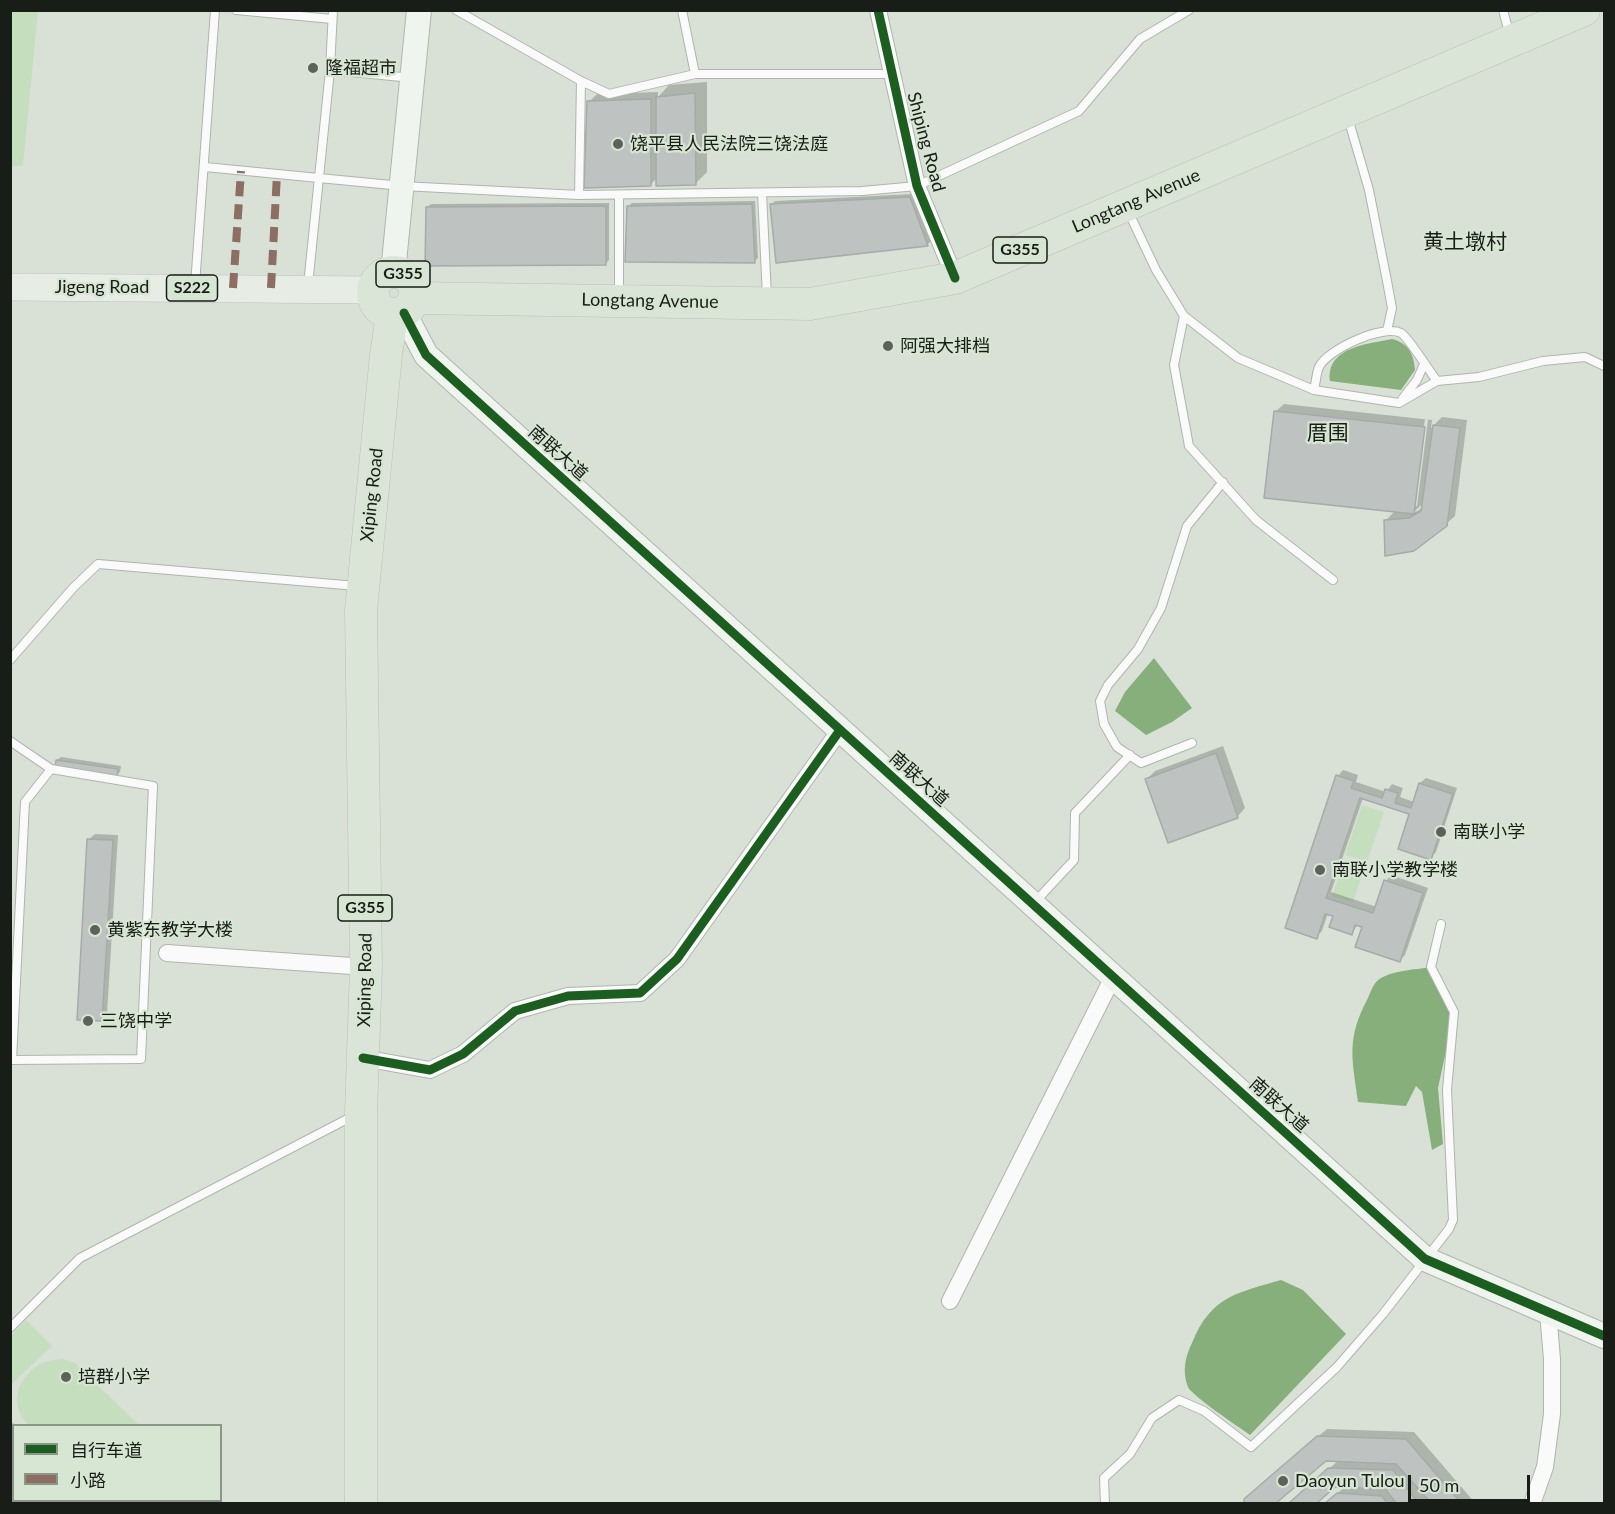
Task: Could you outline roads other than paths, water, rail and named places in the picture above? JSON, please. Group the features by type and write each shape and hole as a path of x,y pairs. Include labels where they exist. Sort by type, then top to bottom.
{"highway":[{"name":"Longtang Avenue","path":"399,296 767,300 810,297 954,274 1346,107 1508,28 1561,10"},
{"name":"Longtang Avenue","path":"1508,28 1584,10"},
{"name":"Xiping Road","path":"361,1503 361,1112 366,967 361,610 386,355 399,296"}],"main road":[{"name":"Jigeng Road","path":"10,286 308,289 399,296"}],"street":[{"name":"Xiping Road","path":"399,296 402,186 419,10"},
{"name":"Shiping Road","path":"878,10 917,186 954,274"},
{"name":"南联大道","path":"399,296 426,355 1425,1259 1605,1336"},
{"path":"363,1058 430,1070 463,1054 515,1011 568,996 640,993 677,959 840,730"},
{"path":"167,954 366,967"},
{"path":"950,1300 1113,977"},
{"path":"1532,1503 1545,1467 1552,1414 1552,1359 1548,1312"}],"lane":[{"path":"195,288 215,10"},
{"path":"236,10 333,15 330,70 308,289"},
{"path":"456,10 581,81 609,94 695,74 891,74"},
{"path":"682,10 695,74"},
{"path":"205,167 402,186 579,195 862,191 917,186 1079,111 1140,39 1189,10"},
{"path":"330,70 412,78"},
{"path":"579,195 581,81"},
{"path":"1346,107 1369,190 1392,308 1387,331"},
{"path":"762,193 767,300"},
{"path":"619,195 619,297"},
{"path":"1124,201 1156,270 1184,316 1238,358 1314,390 1399,403 1437,381 1479,377 1544,361 1585,357 1605,366"},
{"path":"1184,316 1174,365 1189,446 1256,520 1333,580"},
{"path":"1314,390 1319,367 1328,357 1355,340 1387,331 1400,333 1408,340 1437,381"},
{"path":"1399,403 1417,380 1424,364"},
{"path":"1192,743 1141,763 1117,747 1104,724 1100,701 1108,685 1138,649 1161,608 1187,526 1223,482"},
{"path":"10,660 73,588 98,564 363,586"},
{"path":"10,741 51,769 153,786 141,1059 12,1060 14,944 25,802 51,769"},
{"path":"1033,904 1074,860 1075,813 1130,755"},
{"path":"1106,1503 1104,1478 1130,1454 1152,1418 1179,1400 1204,1411 1251,1447 1337,1367 1383,1314 1449,1229 1453,1220 1447,1090 1454,1012 1431,967 1441,924"},
{"path":"147,952 167,954"},
{"path":"10,1328 80,1258 361,1112"}],"place":[{"name":"隆福超市","path":"313,68"},
{"name":"饶平县人民法院三饶法庭","path":"618,144"},
{"name":"阿强大排档","path":"888,346"},
{"name":"南联小学","path":"1441,832"},
{"name":"南联小学教学楼","path":"1320,870"},
{"name":"黄紫东教学大楼","path":"95,930"},
{"name":"三饶中学","path":"88,1021"},
{"name":"培群小学","path":"66,1377"},
{"name":"Daoyun Tulou","path":"1283,1481"}],"district":[{"name":"黄土墩村","path":"1465,242"},
{"name":"厝围","path":"1328,433"}]}
